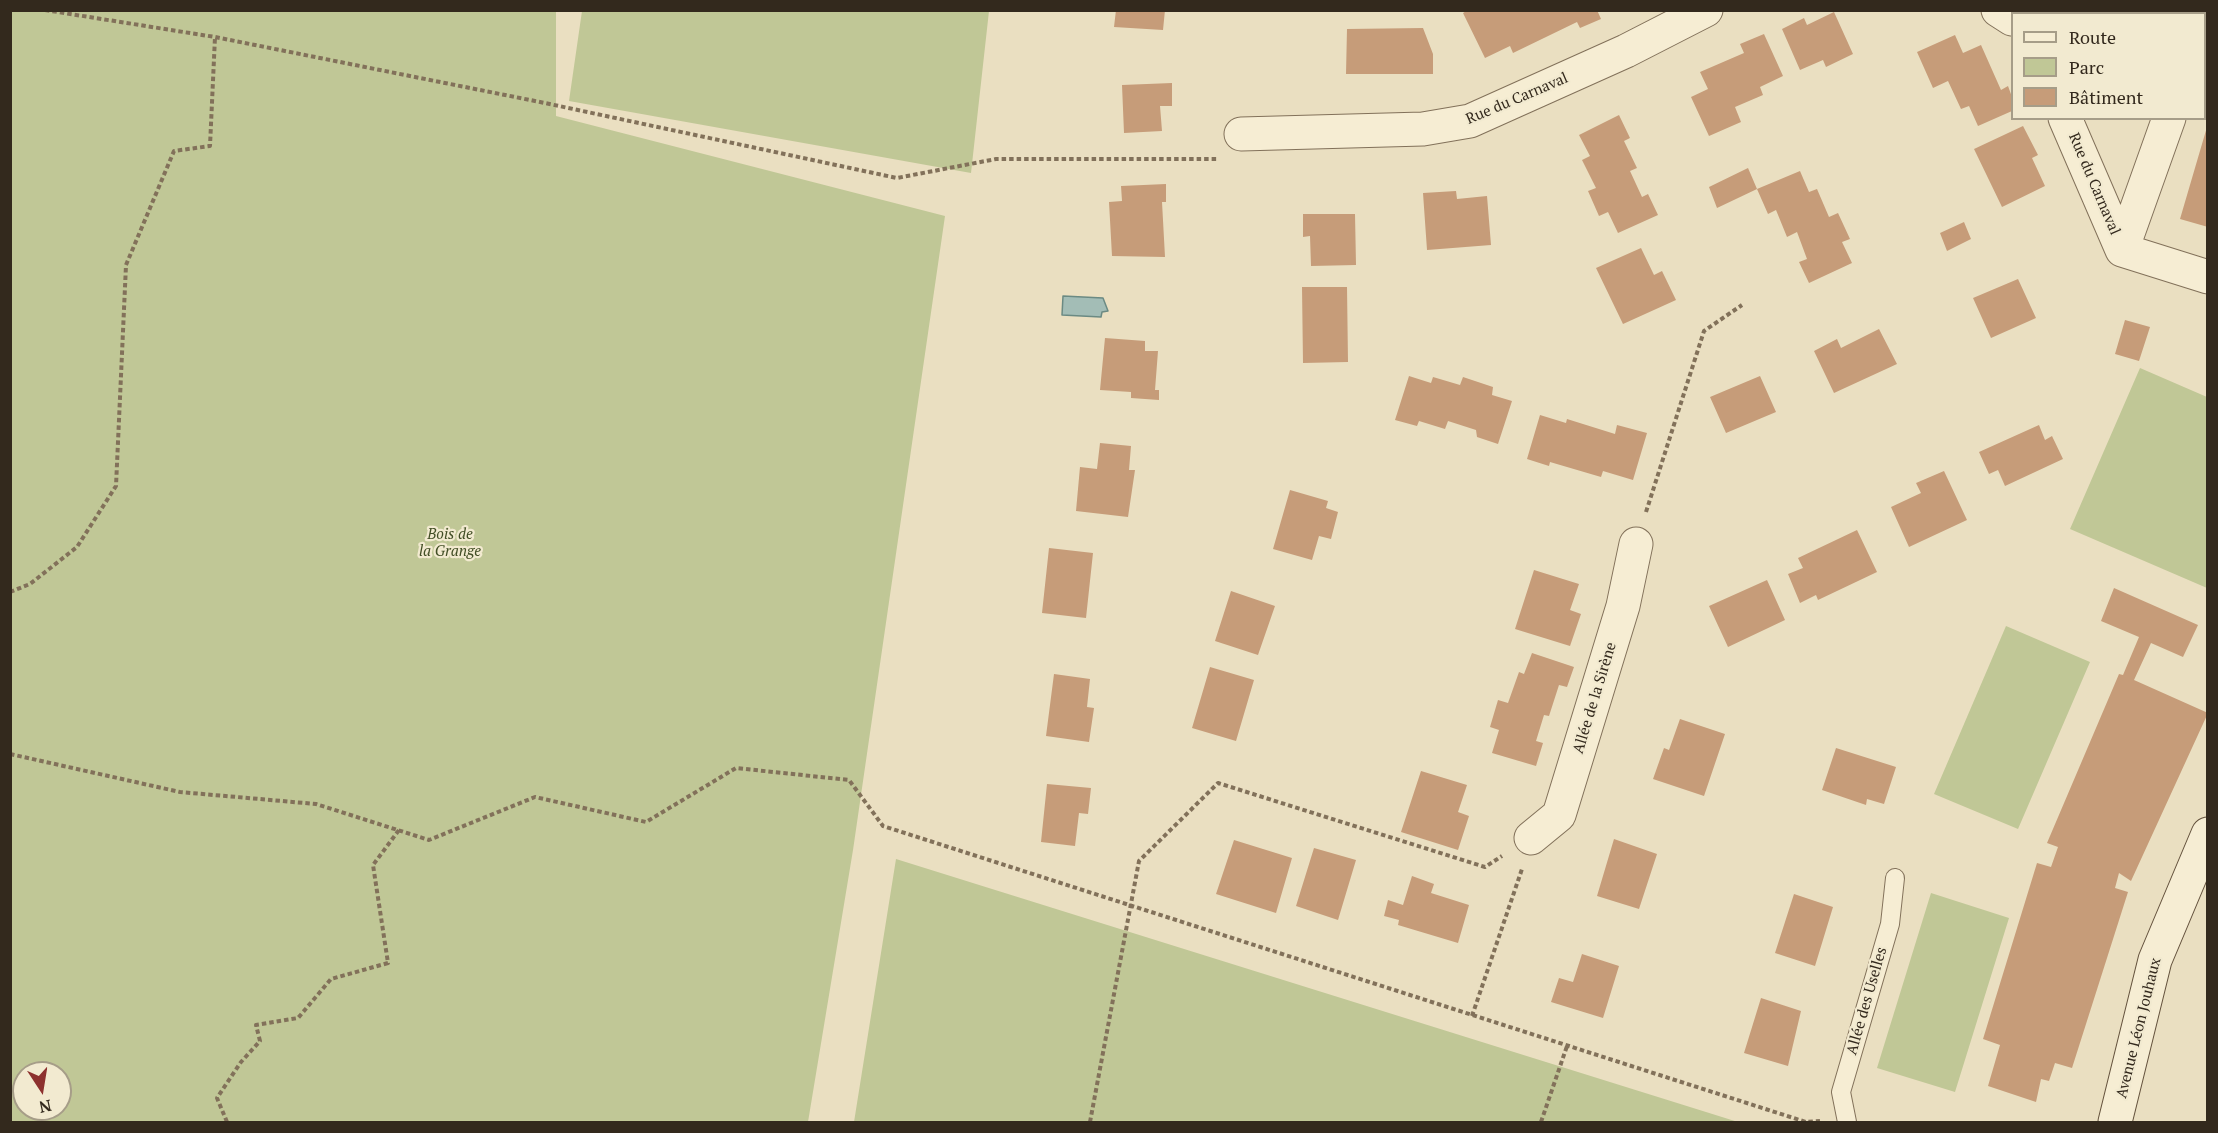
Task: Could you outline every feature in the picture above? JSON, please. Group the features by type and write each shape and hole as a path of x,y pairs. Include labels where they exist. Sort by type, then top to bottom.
{"street":[{"path":"1998,10 2011,18"},
{"name":"Rue du Carnaval","path":"1235,146 1423,129 1470,121 1626,51 1688,14"},
{"name":"Rue du Carnaval","path":"2066,120 2122,250"},
{"path":"2168,120 2122,250 2208,277"},
{"name":"Allée de la Sirène","path":"1531,838 1559,814 1623,606 1636,544"},
{"name":"Avenue Léon Jouhaux","path":"2115,1122 2155,960 2208,834"}],"lane":[{"name":"Allée des Uselles","path":"1846,1120 1840,1092 1890,924 1895,878"}],"path":[{"path":"45,10 215,38 545,103 897,178 996,159 1235,146"},
{"path":"10,592 30,584 77,548 116,486 126,266 174,151 210,146 215,38"},
{"path":"1636,544 1704,331 1743,304"},
{"path":"10,754 180,792 316,804 429,840 535,797 646,822 736,768 849,780 883,826 1806,1122 1846,1120"},
{"path":"1090,1122 1139,861 1218,783 1485,867 1531,838"},
{"path":"227,1122 217,1098 241,1062 260,1041 256,1025 298,1018 331,980 388,963 373,865 399,830"},
{"path":"1472,1016 1531,838"},
{"path":"1541,1122 1567,1046"}],"green space":[{"name":"Bois de la Grange","path":"10,11 556,11 556,116 945,216 853,850 808,1122 11,1122"},
{"path":"582,11 989,11 971,173 569,101"},
{"path":"2140,368 2207,397 2207,588 2070,529"},
{"path":"2006,626 2090,662 2018,829 1934,794"},
{"path":"896,859 1738,1122 854,1122"},
{"path":"1931,893 2009,918 1955,1092 1877,1068"}],"water":[{"path":"1063,296 1103,298 1108,311 1102,312 1101,317 1062,315"}],"building":[{"path":"1116,10 1165,10 1163,30 1114,27"},
{"path":"1468,10 1597,10 1601,19 1580,28 1577,22 1513,53 1510,46 1485,58 1463,13"},
{"path":"1834,12 1853,54 1826,67 1823,60 1800,70 1782,29 1804,18 1807,25"},
{"path":"1423,28 1433,54 1433,74 1346,74 1347,29"},
{"path":"1764,34 1783,76 1760,87 1763,95 1735,107 1741,122 1709,136 1691,97 1708,89 1700,72 1744,53 1740,44"},
{"path":"1955,35 1963,53 1981,45 2001,90 2008,86 2011,94 2011,111 1978,126 1969,106 1961,109 1948,81 1933,88 1917,52"},
{"path":"1172,83 1172,106 1160,106 1162,131 1124,133 1122,85"},
{"path":"1619,115 1630,138 1624,141 1637,168 1630,171 1642,197 1648,194 1658,215 1618,233 1608,212 1599,216 1588,191 1596,188 1582,160 1590,156 1579,135"},
{"path":"2023,126 2038,155 2032,158 2045,186 2002,207 1974,149"},
{"path":"2208,128 2208,227 2180,219"},
{"path":"1748,168 1757,189 1717,208 1709,187"},
{"path":"1800,171 1809,192 1817,189 1829,217 1838,213 1850,239 1842,242 1852,263 1809,283 1799,262 1807,259 1797,232 1787,237 1776,210 1768,214 1757,189"},
{"path":"1166,184 1166,202 1162,202 1165,257 1112,256 1109,202 1122,201 1121,186"},
{"path":"1456,191 1457,199 1487,196 1491,245 1427,250 1423,193"},
{"path":"1303,214 1355,214 1356,265 1311,266 1310,236 1303,237"},
{"path":"1964,222 1971,239 1947,251 1940,233"},
{"path":"1641,248 1654,275 1662,271 1676,300 1623,324 1596,268"},
{"path":"2018,279 2036,318 1991,338 1973,298"},
{"path":"1302,287 1347,287 1348,362 1303,363"},
{"path":"2125,320 2150,327 2139,361 2115,354"},
{"path":"1879,329 1897,364 1834,393 1814,351 1837,339 1841,348"},
{"path":"1105,338 1145,341 1145,351 1158,351 1155,390 1159,390 1159,400 1131,398 1131,392 1100,390"},
{"path":"1409,376 1431,383 1433,377 1460,385 1463,377 1493,387 1492,395 1512,401 1498,444 1477,437 1476,430 1448,421 1445,429 1419,421 1417,426 1395,420"},
{"path":"1760,376 1776,412 1726,433 1710,397"},
{"path":"1540,415 1566,423 1567,419 1615,434 1617,425 1647,433 1633,480 1603,471 1601,477 1550,462 1549,466 1527,459"},
{"path":"2039,425 2045,440 2052,436 2063,459 2005,486 1998,470 1989,474 1979,452"},
{"path":"1100,443 1131,446 1129,470 1135,470 1128,517 1076,511 1080,467 1097,469"},
{"path":"1944,471 1967,520 1909,547 1891,507 1921,493 1916,483"},
{"path":"1290,490 1328,501 1326,508 1338,512 1331,539 1319,536 1312,560 1273,549"},
{"path":"1857,530 1877,572 1818,600 1816,595 1800,603 1788,574 1803,568 1798,558"},
{"path":"1049,548 1093,553 1086,618 1042,613"},
{"path":"1534,570 1579,584 1570,610 1581,614 1570,646 1515,629"},
{"path":"1767,580 1785,620 1728,647 1709,606"},
{"path":"2114,588 2198,625 2183,657 2151,643 2134,680 2208,713 2131,881 2119,873 2115,888 2128,892 2072,1068 2055,1063 2049,1081 2041,1079 2036,1102 1988,1086 2000,1045 1983,1039 2037,863 2051,867 2058,847 2047,843 2119,674 2123,675 2139,637 2101,621"},
{"path":"1231,591 1275,606 1258,655 1215,641"},
{"path":"1532,653 1574,667 1567,687 1559,685 1549,716 1544,715 1536,741 1543,743 1536,766 1492,753 1499,730 1490,727 1498,700 1508,703 1519,672 1524,674"},
{"path":"1210,667 1254,680 1236,741 1192,728"},
{"path":"1054,674 1090,679 1087,707 1094,708 1089,742 1046,736"},
{"path":"1680,719 1725,734 1704,796 1653,779 1664,748 1669,750"},
{"path":"1836,748 1896,767 1884,804 1867,799 1866,805 1822,790"},
{"path":"1421,771 1467,785 1458,812 1469,816 1458,850 1401,832"},
{"path":"1047,784 1091,788 1088,814 1079,813 1075,846 1041,842"},
{"path":"1614,839 1657,854 1639,909 1597,896"},
{"path":"1234,840 1292,858 1276,913 1216,894"},
{"path":"1314,848 1356,860 1338,920 1296,906"},
{"path":"1412,876 1434,884 1431,893 1469,905 1458,943 1398,925 1399,920 1384,916 1388,900 1403,905"},
{"path":"1794,894 1833,907 1815,966 1775,953"},
{"path":"1582,954 1619,966 1603,1018 1551,1002 1559,978 1573,982"},
{"path":"1761,998 1801,1011 1788,1066 1744,1053"}]}
